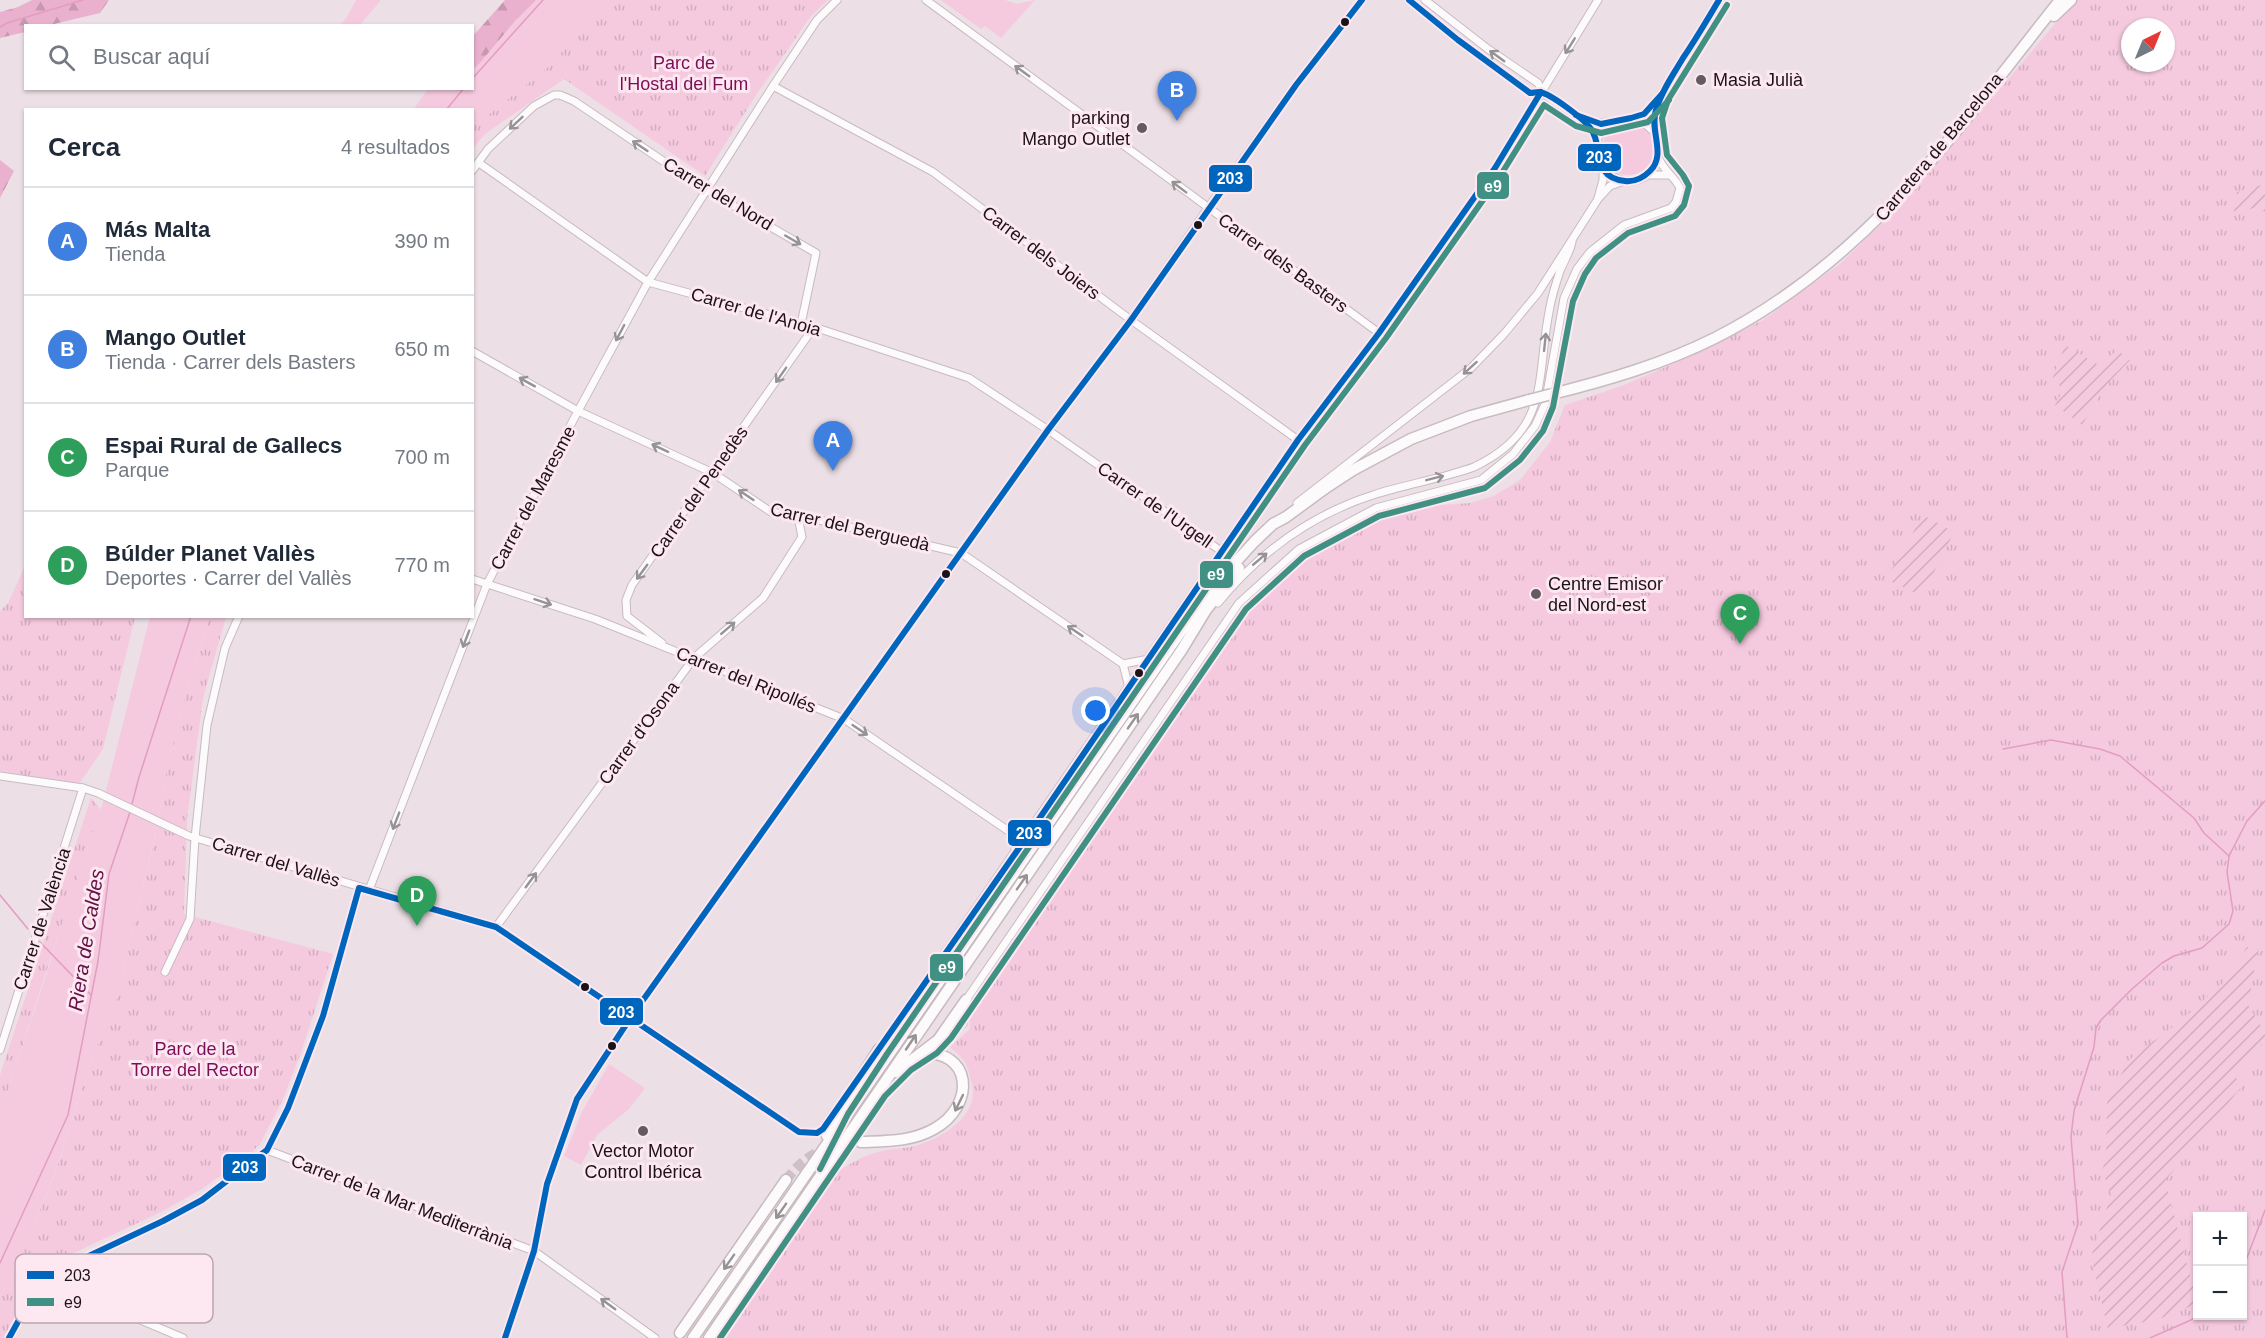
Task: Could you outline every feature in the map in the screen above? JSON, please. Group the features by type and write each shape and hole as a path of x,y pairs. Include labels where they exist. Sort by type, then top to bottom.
{"highway":[{"path":"2042,23 2054,0"},
{"name":"Carretera de Barcelona","path":"693,1338 1185,626 1224,575 1273,524 1286,518 1353,470 1411,439 1471,416 1624,374 1693,348 1764,310 1825,268 1853,244 1901,196 2060,0"},
{"path":"2031,36 2071,0"},
{"name":"Carretera de Barcelona","path":"709,1338 1181,651 1206,610 1234,574 1286,518"},
{"path":"878,1090 905,1064 932,1047 966,1000"},
{"path":"814,1163 840,1110 879,1049"},
{"path":"861,1142 901,1140 923,1134 942,1124 957,1109 964,1092 963,1078 954,1063 938,1054 920,1054"},
{"path":"678,1335 786,1180"}],"street":[{"name":"Carrer del Maresme","path":"474,618 487,584 648,282 817,20 837,0"},
{"name":"Carrer dels Basters","path":"926,0 1379,333"},
{"path":"505,1338 534,1251 547,1184 577,1100 631,1017 1048,430 1131,320 1296,85 1362,0"},
{"path":"1410,0 1458,40 1530,93 1541,92"},
{"path":"1425,0 1488,49 1538,83 1541,92 1580,118 1595,135 1599,162 1603,169 1612,177 1624,181"},
{"path":"1221,551 1298,440 1379,333 1495,168 1598,0"},
{"path":"1580,118 1596,123 1613,122 1644,114 1660,96 1719,0"},
{"name":"Carrer dels Joiers","path":"773,86 933,172 1131,320 1298,440"},
{"name":"Carrer del Nord","path":"479,163 488,148 534,106 554,95 574,101 706,190 816,253 801,324"},
{"path":"1647,175 1656,164 1658,157 1659,150 1653,117 1660,96"},
{"path":"1631,118 1644,123 1655,134"},
{"path":"1596,149 1601,133 1613,122"},
{"path":"963,1024 966,1000 1239,603 1299,549 1376,508 1481,480 1514,454 1535,426 1545,404 1564,298 1577,269 1590,252 1624,225 1671,208 1676,201 1680,188 1658,157"},
{"path":"474,169 479,163"},
{"name":"Carrer de l'Anoia","path":"479,163 648,282 814,327 969,378 1048,430"},
{"path":"1598,199 1603,180 1603,169"},
{"path":"1181,651 1222,598 1250,568 1303,527 1330,512 1374,494 1474,467 1489,460 1508,446 1523,428 1536,405 1542,377 1549,311 1555,287 1572,242 1598,199 1610,186 1647,175 1669,175"},
{"path":"1273,524 1289,509 1471,368 1504,334 1538,293 1572,242"},
{"name":"Carrer del Penedès","path":"668,649 627,616 626,600 632,585 814,327"},
{"name":"Carrer del Berguedà","path":"474,352 578,411 713,473 771,512 961,553 1124,664"},
{"name":"Carrer de l'Urgell","path":"794,1128 799,1132 811,1134 823,1129 1016,853 1221,551 1048,430"},
{"name":"Carrer d'Osona","path":"496,927 694,658 763,598 802,537 798,517"},
{"name":"Carrer del Ripollés","path":"474,580 595,619 844,719 1010,832 1015,842 1016,853"},
{"path":"165,972 190,920 195,838 207,725 225,648 238,618"},
{"name":"Carrer del Maresme","path":"369,890 474,618"},
{"path":"1129,688 1124,664 1149,659"},
{"name":"Carrer del Vallès","path":"0,776 83,788 195,838 496,927 794,1128"},
{"name":"Carrer de València","path":"0,1050 83,788"},
{"path":"93,1254 202,1200 267,1150 288,1108 323,1016 359,888"},
{"path":"0,1017 9,1021"},
{"name":"Carrer de la Mar Mediterrània","path":"267,1150 534,1251 655,1338"},
{"path":"9,1338 17,1323"},
{"path":"148,1323 183,1338"}],"green space":[{"path":"32,0 109,0 100,13 54,24 24,24 24,32 0,38 0,12"},
{"path":"356,0 381,0 361,24 340,24 346,19"},
{"path":"505,0 536,0 474,68 474,35"},
{"path":"535,0 608,0 548,67 474,126 474,108 414,108 427,90 474,90 474,68"},
{"name":"Parc de l'Hostal del Fum","path":"608,0 828,0 811,16 756,95 705,176 564,79 485,134 474,147 474,126 548,67"},
{"path":"941,0 1005,0 1017,4 1035,0 1001,38 985,26 981,29"},
{"path":"2075,0 2265,0 2265,1338 723,1338 836,1173 869,1155 928,1142 948,1131 965,1115 973,1096 972,1085 966,1063 950,1047 970,1029 969,1003 1185,684 1244,604 1276,572 1306,550 1343,528 1383,509 1470,503 1494,496 1520,480 1550,442 1565,405 1624,385 1689,357 1763,320 1840,264 1907,199"},
{"path":"1628,123 1642,127 1650,135 1654,149 1650,163 1642,171 1628,175 1614,171 1606,163 1602,149 1606,135 1614,127"},
{"path":"0,160 14,171 0,198"},
{"path":"2265,184 2265,212 2256,207 2239,213 2233,210 2237,192"},
{"path":"2065,345 2100,366 2117,350 2130,360 2107,384 2082,425 2055,405 2064,389 2052,380"},
{"path":"1923,515 1954,532 1922,596 1890,581 1889,574"},
{"path":"24,568 24,618 135,618 103,749 79,784 0,771 0,611 8,603"},
{"path":"150,618 210,618 190,678 167,769 156,832 126,956 122,984 91,1061 55,1173 22,1253 15,1254 15,1267 0,1297 0,1115 71,892 101,810"},
{"name":"Parc de la Torre del Rector","path":"210,618 226,618 203,698 187,819 184,914 333,954 302,1050 283,1099 260,1144 251,1153 202,1189 161,1212 72,1254 22,1254 55,1174 91,1061 122,984 126,956 156,833 167,769 190,678"},
{"path":"91,798 101,810 0,1115 0,1075"},
{"path":"2247,947 2258,950 2248,1005 2265,1033 2265,1040 2235,1077 2243,1085 2165,1181 2193,1287 2193,1304 2166,1317 2108,1329 2091,1257 2111,1195 2102,1170 2106,1160 2107,1103 2128,1061 2185,1017 2225,981"},
{"path":"609,1064 645,1088 629,1109 597,1135 581,1165 564,1156 582,1112"},
{"name":"Parc de la Torre del Rector","path":"15,1267 15,1318 4,1338 0,1338 0,1297"}],"waterway":[{"path":"0,27 83,0"},
{"name":"Riera de Caldes","path":"474,77 543,0"},
{"name":"Riera de Caldes","path":"448,108 462,90"},
{"name":"Riera de Caldes","path":"132,804 190,618"},
{"path":"2003,749 2051,740 2100,749 2120,756 2194,818 2204,833 2229,856"},
{"path":"2067,1338 2062,1272 2078,1224 2071,1137 2074,1111 2094,1047 2096,1028 2132,989 2162,963 2174,956 2202,948 2229,924 2233,911 2227,872 2229,856 2247,821 2265,801"},
{"name":"Riera de Caldes","path":"0,1263 68,1115 98,961 109,874 130,812"},
{"path":"0,895 28,929"},
{"path":"40,942 91,995"},
{"path":"2244,1266 2265,1210"},
{"path":"2150,1338 2193,1319"}],"tunnel":[{"path":"786,1180 810,1156 838,1145 861,1142"}],"transit line":[{"name":"203","path":"505,1338 534,1251 547,1184 577,1099 631,1017 1048,430 1131,320 1296,85 1362,0"},
{"name":"203","path":"1409,0 1458,40 1530,93 1544,93 1574,113 1595,136 1600,161 1607,174 1614,179 1628,181 1644,176 1655,164 1658,150 1654,118 1658,103 1671,77 1719,0"},
{"name":"e9","path":"720,1338 885,1096 911,1070 937,1053 951,1038 1246,609 1304,556 1379,516 1485,488 1520,460 1543,431 1553,407 1573,301 1585,274 1596,258 1628,233 1675,216 1684,205 1689,186 1667,155 1662,118 1668,100 1727,5"},
{"name":"203","path":"93,1254 202,1200 267,1150 288,1108 323,1016 359,888 496,927 799,1132 817,1133 823,1129 1024,841 1298,440 1379,333 1495,168 1541,92"},
{"name":"203","path":"1576,115 1601,124 1631,118 1644,114 1662,94"},
{"name":"e9","path":"820,1169 848,1114 887,1054 1305,445 1386,338 1502,173 1544,105 1576,126 1601,133 1648,122 1669,100"},
{"name":"203","path":"9,1338 17,1323"}],"place":[{"name":"Masia Julià","path":"1701,80"},
{"name":"Mango Outlet","path":"1177,121"},
{"name":"parking Mango Outlet","path":"1142,128"},
{"name":"Más Malta","path":"833,471"},
{"name":"Centre Emisor del Nord-est","path":"1536,594"},
{"name":"Espai Rural de Gallecs","path":"1740,644"},
{"name":"Búlder Planet Vallès","path":"417,926"},
{"name":"Vector Motor Control Ibérica","path":"643,1131"}]}
